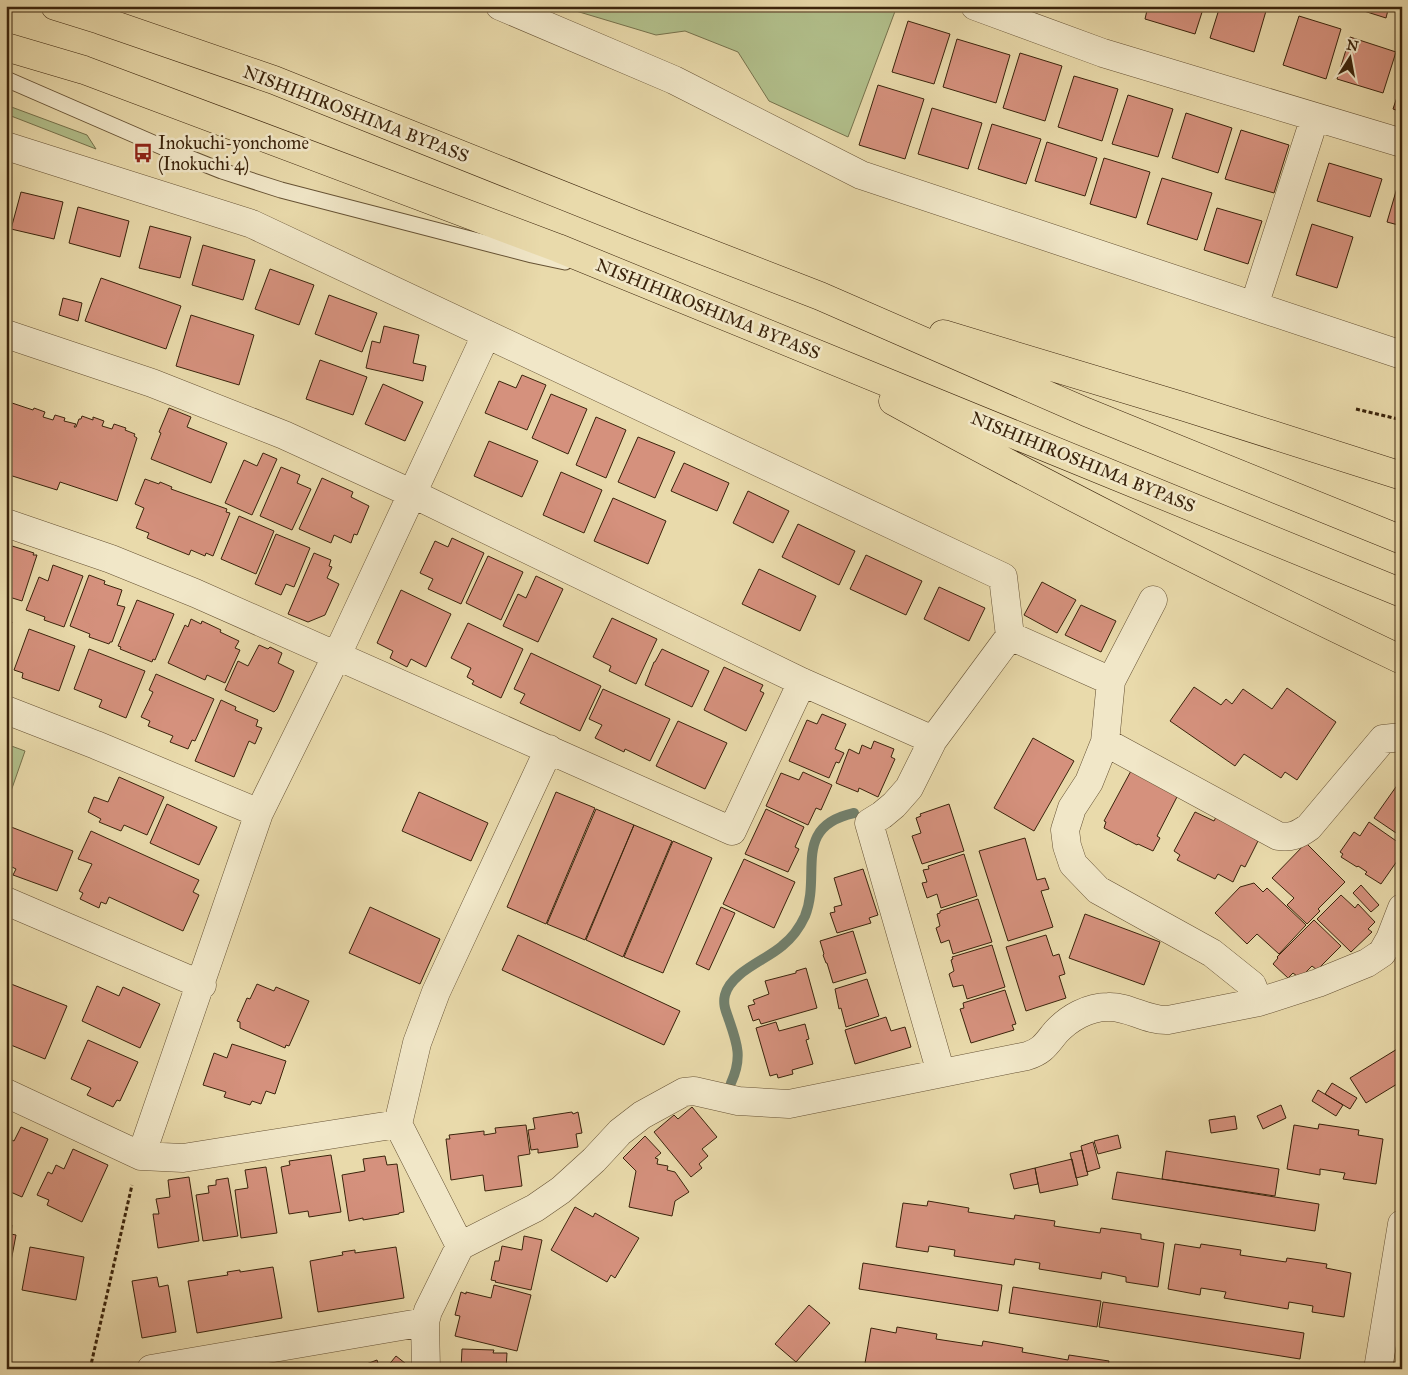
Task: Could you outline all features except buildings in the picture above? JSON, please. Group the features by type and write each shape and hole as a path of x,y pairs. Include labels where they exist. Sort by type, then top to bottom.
{"highway":[{"name":"NISHIHIROSHIMA BYPASS","path":"55,6 274,80 820,296 1086,412 1402,540"},
{"name":"NISHIHIROSHIMA BYPASS","path":"6,47 84,70 558,248 1402,593"},
{"path":"820,296 1176,404 1402,476"},
{"path":"776,336 995,457 1274,599 1402,660"}],"street":[{"path":"500,6 534,13 674,80 862,175 1402,355"},
{"path":"975,6 1103,54 1402,143"},
{"path":"1254,306 1315,117"},
{"path":"7,150 252,224 1003,577 1010,636 933,740 909,788 894,805 869,823 941,1073"},
{"path":"6,334 152,383 284,435 413,494 802,682 933,740"},
{"path":"137,1169 202,985 259,813 337,655 486,335"},
{"path":"6,523 111,559 195,593 732,831 802,682"},
{"path":"1153,600 1111,681 1105,742 1089,782 1072,808 1065,830 1067,846 1073,864 1098,890 1212,952 1252,985 1258,1002"},
{"path":"1010,636 1111,681"},
{"path":"6,710 96,744 259,813"},
{"path":"1105,742 1278,836 1289,837 1299,834 1309,827 1382,739 1402,737"},
{"path":"460,1246 398,1124 417,1043 436,992 548,749"},
{"path":"6,900 202,985"},
{"path":"426,1369 425,1322 428,1311 460,1246 535,1208 562,1190 620,1132 642,1115 684,1092 694,1091 738,1101 789,1104 1027,1056 1038,1052 1070,1019 1088,1010 1108,1006 1127,1009 1158,1020 1168,1020 1258,1002 1318,983 1367,963 1382,953 1390,939 1402,908"},
{"path":"6,1093 137,1169 183,1158 398,1124"},
{"path":"1378,1369 1402,1224"},
{"path":"152,1369 425,1322"}],"lane":[{"path":"6,79 167,149 222,171 281,190 532,255 620,273"}],"path":[{"path":"1356,409 1402,420"},
{"path":"90,1369 137,1169"}],"green space":[{"path":"575,6 897,6 848,137 769,101 738,52 685,31 656,35 576,11"},
{"path":"6,105 87,135 96,149 6,114"},
{"path":"6,744 25,751 10,794 6,793"}],"waterway":[{"path":"731,1083 738,1058 736,1042 724,1003 725,995 734,980 741,973 786,943 801,924 809,900 812,854 815,841 822,829 835,820 854,813"}],"place":[{"name":"Inokuchi-yonchome (Inokuchi 4)","path":"143,153"}]}
